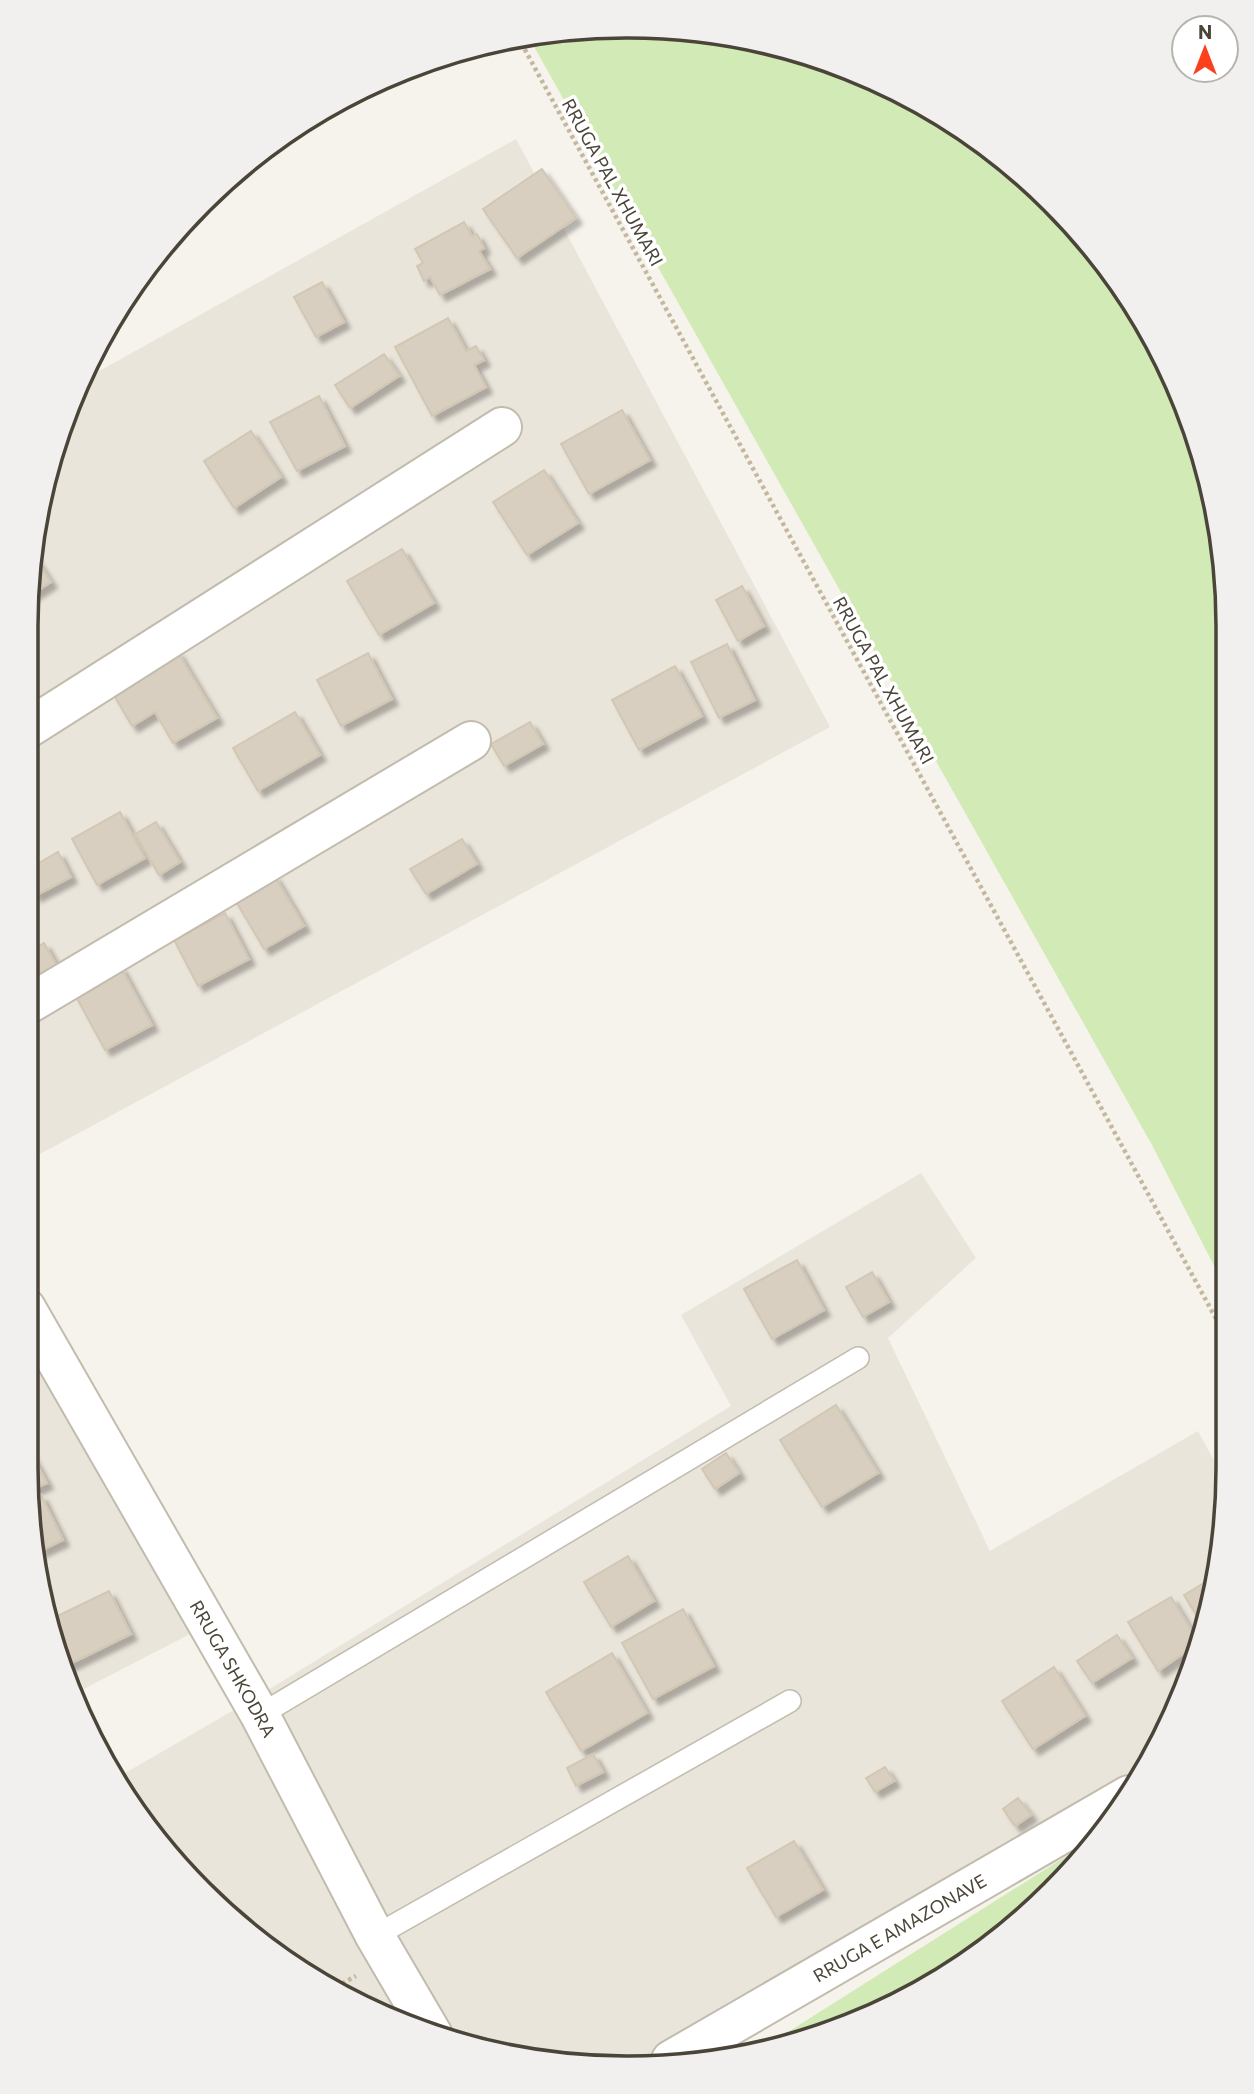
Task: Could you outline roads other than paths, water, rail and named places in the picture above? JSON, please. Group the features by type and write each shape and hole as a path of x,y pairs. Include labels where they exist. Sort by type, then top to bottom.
{"street":[{"path":"38,722 502,427"},
{"path":"38,998 471,741"},
{"name":"RRUGA SHKODRA","path":"38,1329 260,1715 375,1936 423,2019"},
{"name":"RRUGA E AMAZONAVE","path":"685,2052 1106,1808"}],"lane":[{"path":"260,1715 858,1359"},
{"path":"375,1936 790,1701"}]}
